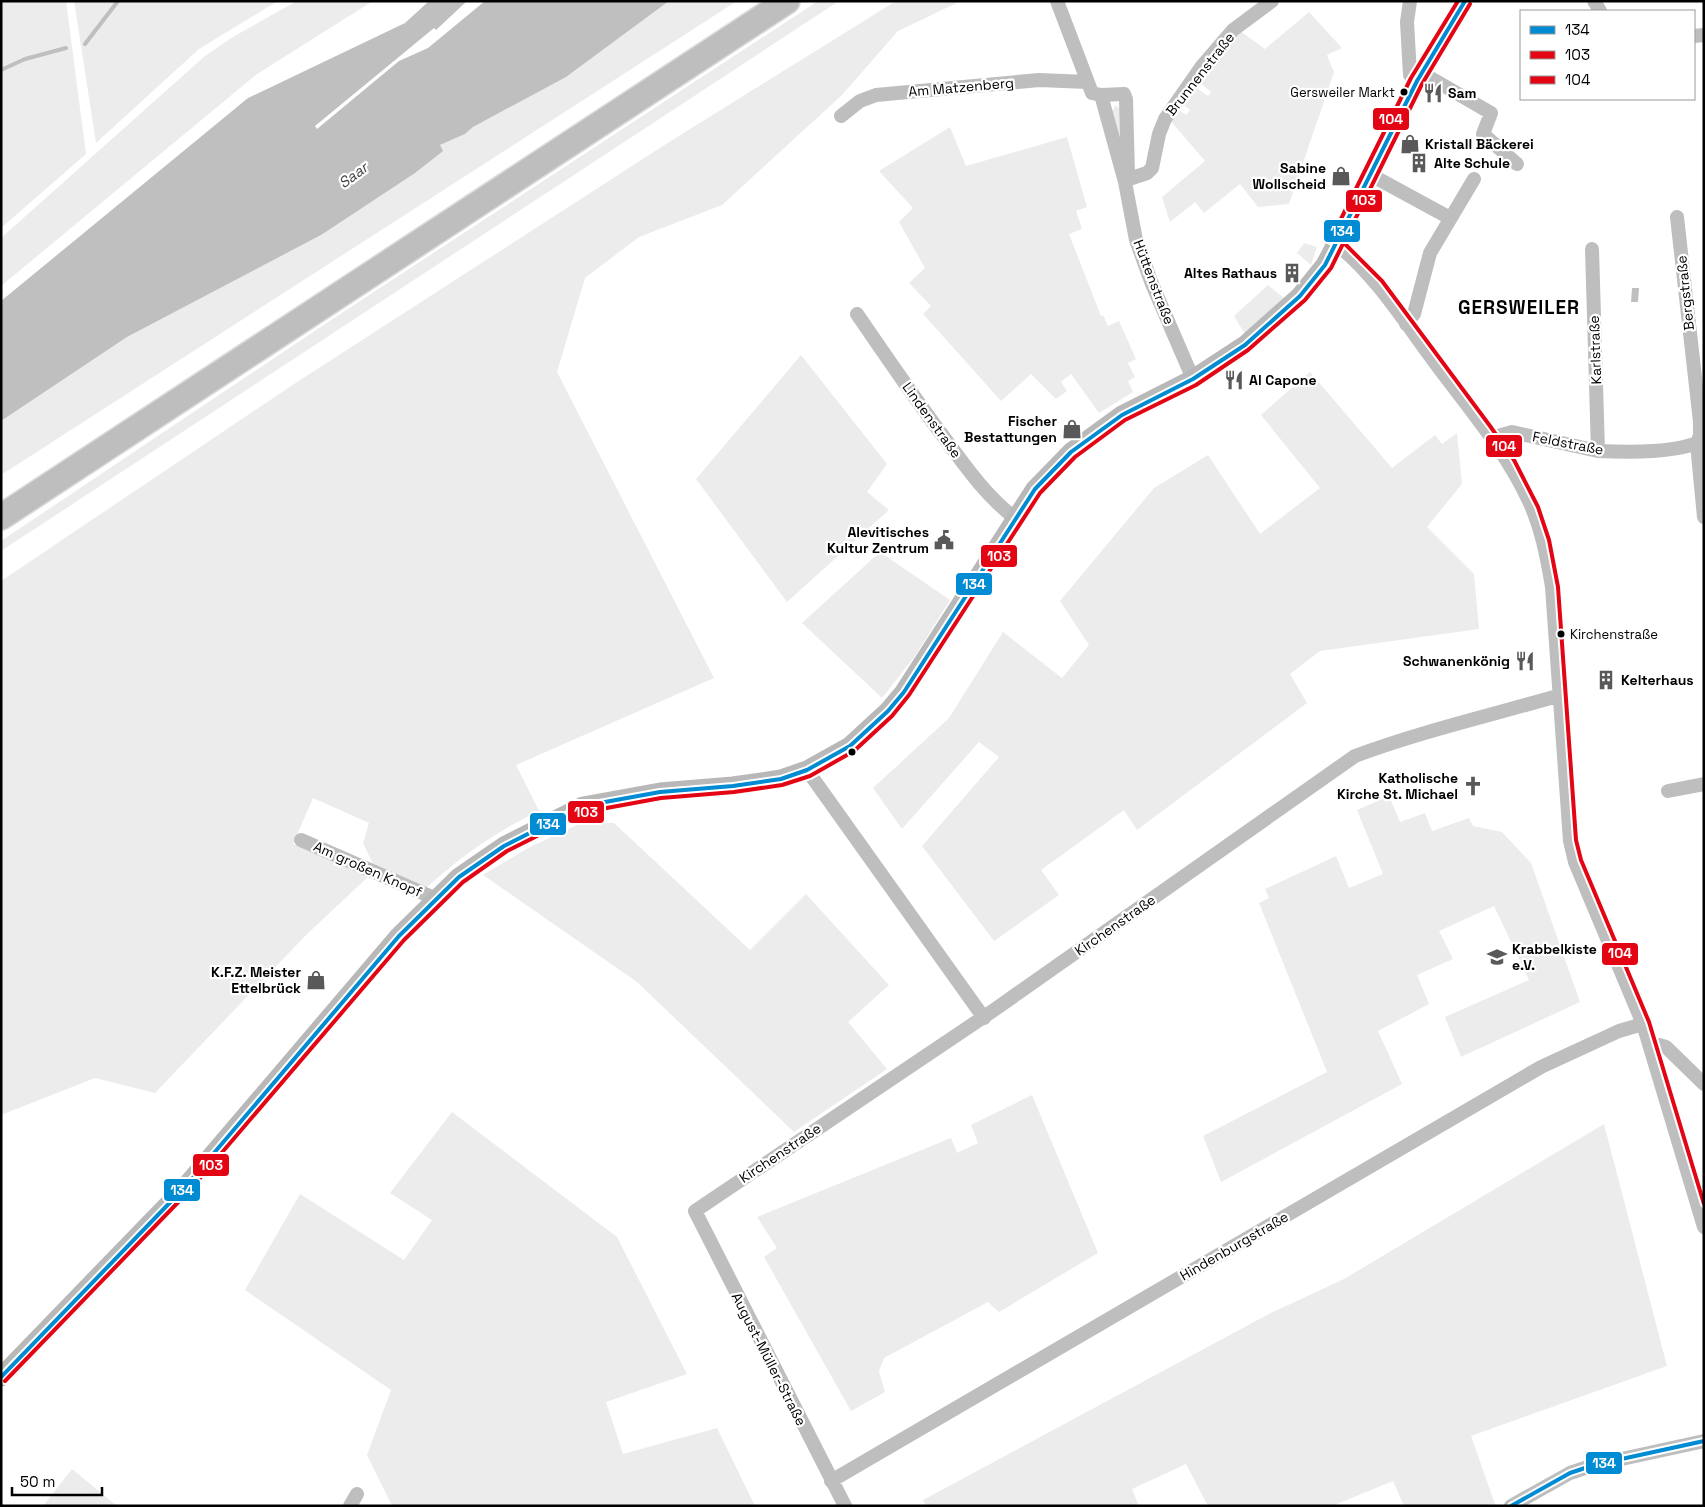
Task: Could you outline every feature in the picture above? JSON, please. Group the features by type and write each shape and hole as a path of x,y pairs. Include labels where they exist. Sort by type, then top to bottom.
{"highway":[{"path":"1,498 757,1"},
{"path":"1,517 787,1"}],"main road":[{"path":"1,1377 185,1186 399,936 434,898 459,877 496,851 583,806 660,792 760,782 807,770 850,746 899,698 1035,490 1070,452 1122,416 1193,379 1236,352 1279,317 1309,285 1325,265 1420,77 1465,1"}],"street":[{"path":"1058,1 1092,93 1101,95"},
{"name":"Brunnenstraße","path":"1127,181 1147,173 1152,168 1159,134 1165,119 1202,66 1233,30 1272,1"},
{"path":"1410,1 1407,22 1410,75 1420,77 1491,114 1484,134 1517,164"},
{"name":"Am Matzenberg","path":"841,116 860,101 876,95 1039,80 1087,82"},
{"name":"Hüttenstraße","path":"1127,181 1101,95 1120,93 1124,94 1126,99 1127,181 1136,240 1152,284 1193,379"},
{"path":"1371,175 1450,218"},
{"path":"1406,324 1414,314 1430,253 1474,180"},
{"name":"Bergstraße","path":"1677,217 1700,422 1704,517"},
{"path":"1336,244 1353,258 1406,324 1490,438 1529,500 1541,535 1552,587 1570,840 1575,862 1643,1024 1704,1227"},
{"name":"Karlstraße","path":"1592,249 1598,451"},
{"name":"Lindenstraße","path":"857,314 917,402 975,480 1001,507 1016,519"},
{"name":"Feldstraße","path":"1490,438 1512,432 1598,451 1652,451 1700,441"},
{"name":"Kirchenstraße","path":"695,1211 984,1018 1354,756 1406,737 1458,725 1561,695"},
{"path":"807,770 984,1018"},
{"path":"1668,791 1704,784"},
{"name":"Am großen Knopf","path":"301,840 434,898"},
{"name":"Hindenburgstraße","path":"831,1481 1541,1067 1619,1031 1643,1024"},
{"path":"1650,1047 1659,1045 1666,1047 1704,1084"},
{"name":"August-Müller-Straße","path":"695,1211 845,1506"},
{"path":"1512,1506 1555,1481 1586,1467 1704,1441"}],"shaded area":[{"path":"1,1 66,1 86,154 1,228"},
{"path":"74,1 278,1 199,49 96,143"},
{"path":"297,1 373,1 257,74 1,286 1,238 205,56 231,38"},
{"path":"669,1 737,1 1,475 1,421 127,337 321,235 440,145 465,134 473,127 566,77"},
{"path":"818,1 839,1 1,551 1,541 331,320"},
{"path":"896,1 961,1 898,31 842,95 722,205 639,237 585,278 557,372 714,678 516,765 539,811 479,846 425,889 374,866 363,843 369,823 313,798 293,844 369,876 306,935 155,1093 95,1078 1,1115 1,581 294,384 666,144"},
{"path":"1309,12 1342,48 1327,55 1334,72 1289,204 1258,207 1240,184 1204,213 1195,202 1170,222 1162,197 1205,161 1169,119 1177,109 1186,115 1190,110 1181,103 1194,86 1208,96 1211,92 1198,81 1240,31 1265,49"},
{"path":"1116,105 1121,110 1120,139 1111,112"},
{"path":"950,127 966,166 1067,137 1087,207 1076,211 1082,229 1069,234 1101,316 1103,315 1108,326 1119,321 1136,359 1128,363 1135,377 1128,381 1133,392 1099,413 1071,374 1061,382 1067,391 1056,399 1031,374 1001,401 923,314 931,306 909,283 925,268 899,222 913,208 879,171"},
{"path":"1304,243 1317,247 1311,265 1297,253"},
{"path":"1268,285 1284,298 1245,334 1234,316"},
{"path":"801,355 887,464 867,492 889,510 787,602 696,479"},
{"path":"1310,372 1392,468 1435,435 1442,444 1457,433 1462,484 1427,527 1474,574 1479,629 1320,651 1290,674 1307,703 1137,830 1124,810 1041,870 1059,895 994,941 922,846 999,757 979,742 902,829 873,788 949,718 1003,632 1062,678 1089,645 1060,601 1154,488 1208,455 1260,534 1320,488 1261,415"},
{"path":"880,552 950,600 915,656 882,698 802,623"},
{"path":"1389,796 1400,822 1425,813 1432,831 1469,818 1473,826 1502,832 1531,863 1580,1002 1461,1057 1445,1017 1529,980 1494,906 1439,931 1453,959 1417,975 1429,1004 1378,1031 1402,1084 1221,1182 1203,1136 1327,1072 1259,903 1269,898 1265,889 1336,856 1349,888 1383,874 1357,810"},
{"path":"581,823 614,823 750,950 806,894 889,985 848,1022 887,1069 794,1132 637,982 483,875 528,848"},
{"path":"1032,1095 1098,1253 999,1312 988,1302 884,1358 879,1371 885,1392 851,1411 764,1257 777,1248 757,1217 951,1138 957,1153 978,1143 971,1125"},
{"path":"452,1112 617,1237 687,1374 606,1402 623,1454 717,1428 755,1506 392,1506 367,1455 391,1390 245,1290 300,1194 404,1260 432,1220 390,1193"},
{"path":"1604,1124 1667,1366 1471,1436 1495,1504 1493,1506 1404,1506 1393,1481 1332,1506 1208,1506 1186,1464 1132,1489 1139,1506 926,1506 923,1500 1267,1315 1344,1279"},
{"path":"72,1469 117,1506 43,1506"}],"water":[{"name":"Saar","path":"429,1 467,1 436,30 434,28 315,126 317,129 399,61 428,48 485,1 669,1 566,77 473,127 465,134 440,145 443,151 415,173 321,235 127,337 1,421 1,301 248,98 405,23"},
{"path":"1632,288 1639,288 1638,302 1631,302"}],"waterway":[{"path":"85,44 118,1"},
{"path":"1,70 25,59 66,48"}],"transit line":[{"name":"104","path":"1330,241 1411,78 1458,1"},
{"name":"134","path":"1,1377 185,1187 399,936 459,877 504,846 583,806 660,792 733,786 781,779 807,770 850,746 888,711 904,692 1035,489 1071,452 1122,415 1193,379 1245,345 1300,296 1325,265 1417,81 1465,1"},
{"name":"103","path":"5,1381 189,1191 404,940 463,882 507,851 585,812 661,798 734,792 782,785 810,776 854,751 892,716 909,695 1040,493 1075,457 1125,420 1196,385 1248,350 1305,300 1331,268 1422,84 1470,4"},
{"name":"104","path":"1340,239 1382,281 1490,426 1514,460 1538,507 1549,540 1558,587 1576,840 1581,860 1649,1022 1704,1204"},
{"name":"134","path":"1511,1506 1570,1473 1594,1465 1704,1441"}],"place":[{"name":"Gersweiler Markt","path":"1404,92"},
{"name":"Sam","path":"1433,93"},
{"name":"Kristall Bäckerei","path":"1410,144"},
{"name":"Alte Schule","path":"1419,163"},
{"name":"Sabine Wollscheid","path":"1341,176"},
{"name":"Altes Rathaus","path":"1292,273"},
{"name":"Al Capone","path":"1234,380"},
{"name":"Fischer Bestattungen","path":"1072,429"},
{"name":"Alevitisches Kultur Zentrum","path":"944,540"},
{"name":"Kirchenstraße","path":"1561,634"},
{"name":"Schwanenkönig","path":"1525,661"},
{"name":"Kelterhaus","path":"1606,680"},
{"name":"Katholische Kirche St. Michael","path":"1473,786"},
{"name":"Krabbelkiste e.V.","path":"1497,957"},
{"name":"K.F.Z. Meister Ettelbrück","path":"316,980"}],"district":[{"name":"GERSWEILER","path":"1519,307"}]}
